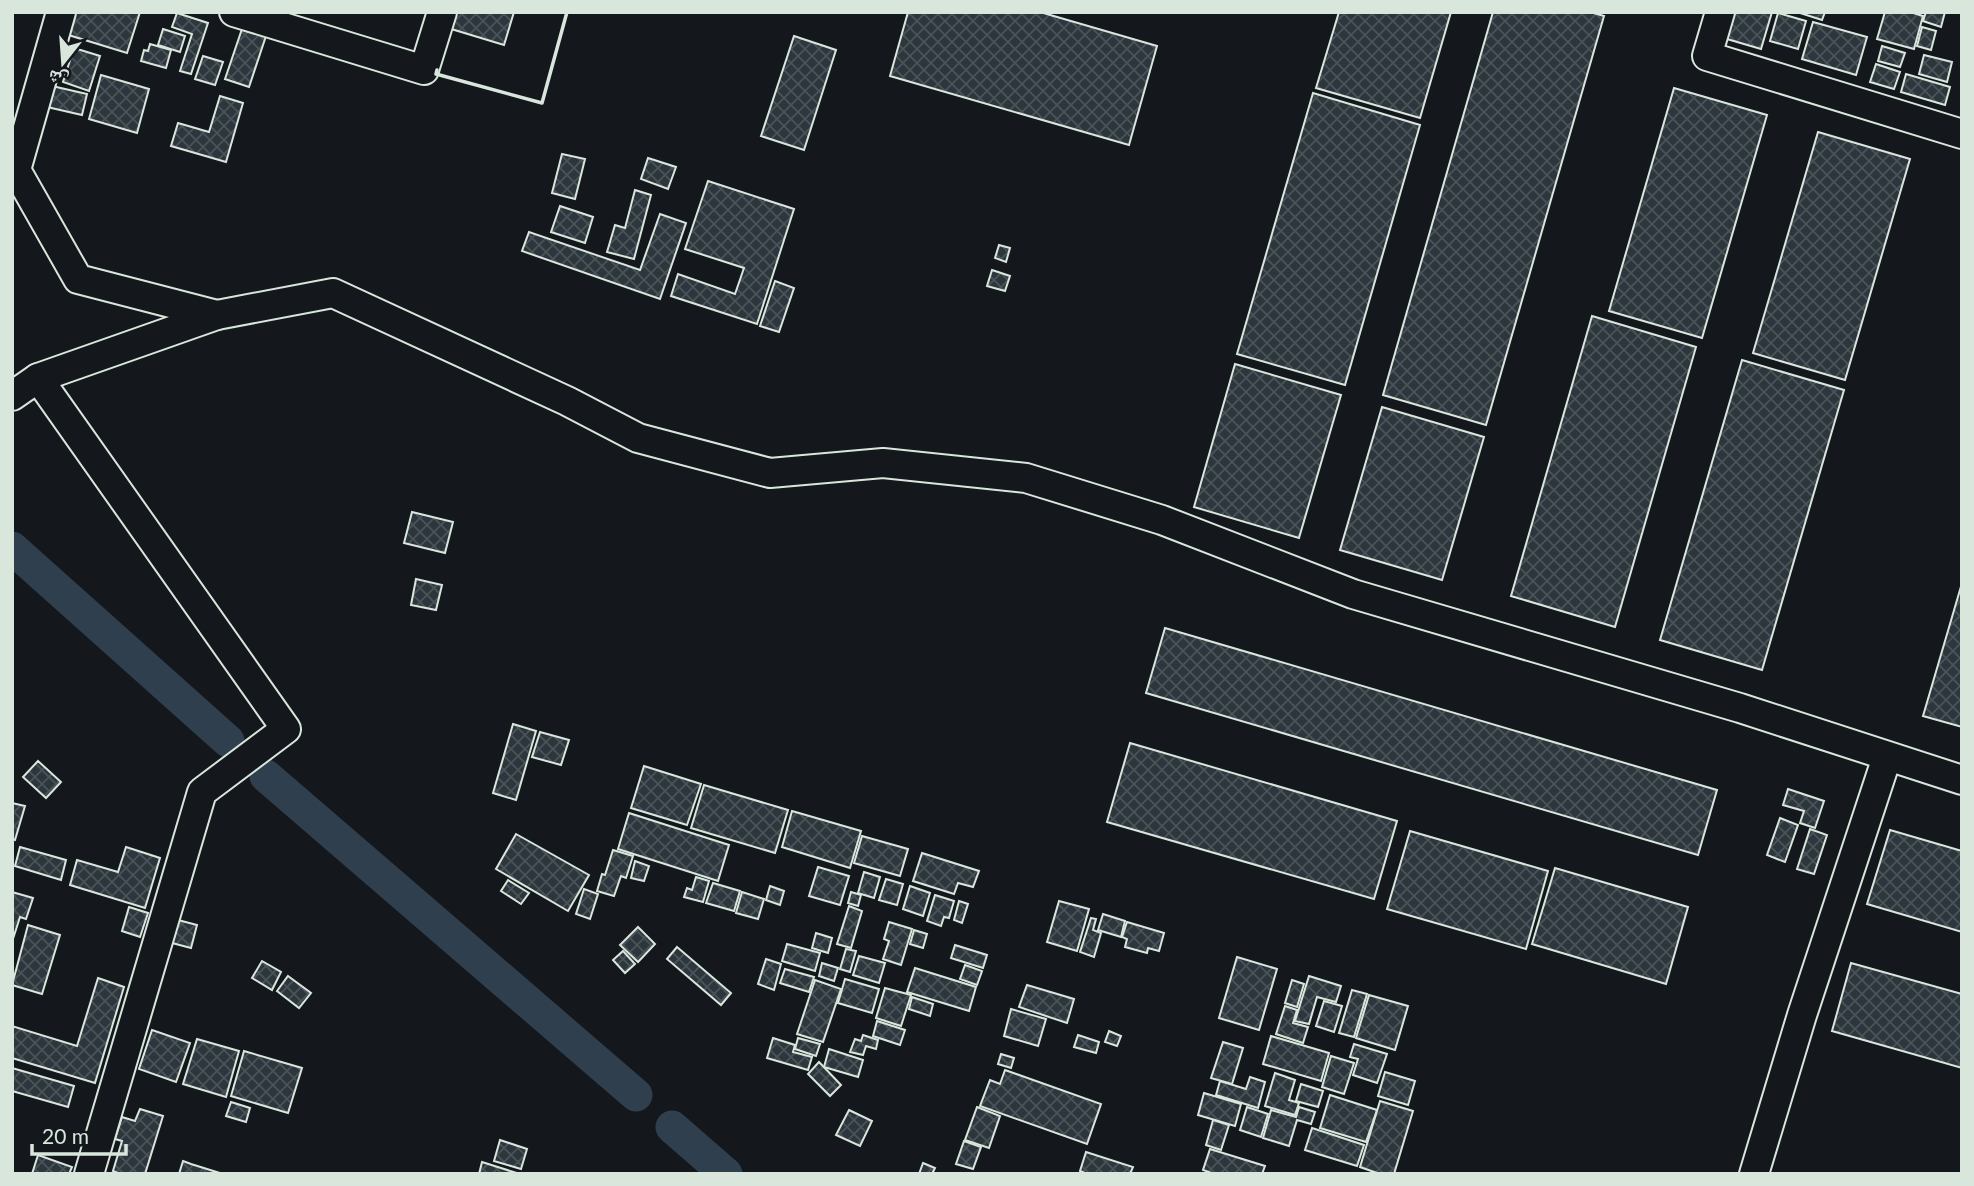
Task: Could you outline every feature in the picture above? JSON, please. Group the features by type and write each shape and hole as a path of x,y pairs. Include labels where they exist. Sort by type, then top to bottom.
{"street":[{"path":"61,12 16,170 78,279 217,315"},
{"path":"234,12 424,70 442,12"},
{"path":"1720,12 1707,56 1962,134"},
{"path":"12,396 38,378 217,315 333,293 567,401 638,438 770,473 883,463 1026,478 1162,520 1353,594 1740,708 1962,780"},
{"path":"38,378 286,729 202,792 89,1174"},
{"path":"1754,1174 1802,1015 1887,757"}],"building":[{"path":"69,12 140,12 127,53 62,33"},
{"path":"453,12 514,12 504,45 448,28"},
{"path":"908,12 1040,12 1157,46 1129,145 890,76"},
{"path":"1339,12 1451,12 1420,118 1316,88"},
{"path":"1493,12 1590,12 1604,16 1486,425 1383,395"},
{"path":"1735,12 1772,12 1761,49 1727,39"},
{"path":"1797,12 1825,12 1822,20"},
{"path":"1885,12 1910,12 1923,16 1914,49 1877,39"},
{"path":"1926,12 1945,12 1941,27 1923,21"},
{"path":"177,13 208,23 191,74 180,71 192,34 172,27"},
{"path":"1778,13 1806,21 1798,49 1770,41"},
{"path":"1813,22 1867,37 1856,75 1802,59"},
{"path":"243,26 267,33 249,87 225,79"},
{"path":"1922,27 1936,31 1931,50 1917,46"},
{"path":"163,29 185,36 180,52 158,45"},
{"path":"794,36 836,50 804,150 761,136"},
{"path":"150,44 171,50 166,68 141,61 144,50 148,51"},
{"path":"1882,46 1905,53 1900,67 1878,61"},
{"path":"74,48 100,56 89,91 63,82"},
{"path":"1924,55 1952,62 1947,82 1919,74"},
{"path":"203,56 223,62 215,85 195,79"},
{"path":"1876,64 1900,72 1894,89 1870,82"},
{"path":"1906,74 1950,87 1945,105 1901,92"},
{"path":"101,75 149,89 137,133 89,119"},
{"path":"52,86 87,94 82,115 47,107"},
{"path":"1674,88 1767,115 1702,338 1609,311"},
{"path":"1313,93 1420,125 1345,385 1237,354"},
{"path":"220,96 243,103 226,162 171,146 178,123 209,132"},
{"path":"1818,132 1910,159 1845,380 1753,353"},
{"path":"562,154 585,159 575,199 552,193"},
{"path":"648,158 676,167 668,189 641,179"},
{"path":"708,181 794,209 757,324 671,296 678,274 735,294 744,268 685,249"},
{"path":"635,190 651,195 634,259 607,252 615,225 625,228"},
{"path":"560,206 593,217 585,243 551,232"},
{"path":"660,214 686,223 660,299 522,251 529,232 640,270"},
{"path":"999,245 1010,248 1006,262 995,258"},
{"path":"992,270 1010,276 1005,291 987,286"},
{"path":"775,281 794,288 779,332 760,326"},
{"path":"1592,316 1696,347 1615,627 1511,596"},
{"path":"1742,360 1844,390 1762,670 1660,640"},
{"path":"1235,364 1341,395 1299,538 1194,507"},
{"path":"1382,407 1484,437 1442,580 1340,550"},
{"path":"412,512 453,522 445,553 404,543"},
{"path":"416,579 442,585 436,610 411,605"},
{"path":"1962,583 1962,727 1923,716"},
{"path":"1165,628 1717,790 1698,855 1146,693"},
{"path":"513,724 536,731 516,800 493,793"},
{"path":"540,732 569,740 561,765 532,757"},
{"path":"1130,743 1397,821 1374,899 1107,822"},
{"path":"38,761 61,782 46,798 23,777"},
{"path":"644,766 701,784 687,825 631,808"},
{"path":"704,785 788,810 775,853 691,828"},
{"path":"1788,789 1824,801 1815,828 1800,823 1804,811 1783,805"},
{"path":"12,803 25,806 15,840 12,839"},
{"path":"792,811 861,831 850,868 782,847"},
{"path":"629,813 729,845 718,881 618,849"},
{"path":"1780,818 1798,825 1785,862 1767,855"},
{"path":"1810,829 1827,835 1814,874 1797,869"},
{"path":"1890,830 1962,851 1962,932 1867,904"},
{"path":"1410,831 1548,871 1526,949 1387,909"},
{"path":"516,834 589,875 568,911 496,869"},
{"path":"862,836 908,849 900,876 854,863"},
{"path":"20,847 66,860 61,880 15,866"},
{"path":"126,847 160,858 145,908 70,885 77,860 118,872"},
{"path":"613,850 633,856 626,878 621,876 614,896 597,891"},
{"path":"922,853 979,871 973,887 958,883 954,894 913,881"},
{"path":"635,861 649,866 644,881 631,878"},
{"path":"818,867 849,876 840,905 809,896"},
{"path":"1555,868 1688,907 1666,984 1532,944"},
{"path":"864,872 880,877 874,898 858,893"},
{"path":"696,877 709,881 703,902 684,897 687,888 692,890"},
{"path":"886,879 903,884 897,905 879,900"},
{"path":"508,880 529,893 521,904 501,891"},
{"path":"713,883 740,891 734,911 706,903"},
{"path":"770,886 784,891 780,905 766,900"},
{"path":"910,886 930,893 923,916 903,909"},
{"path":"584,889 598,894 590,919 576,914"},
{"path":"12,892 33,898 26,919 20,917 12,942"},
{"path":"742,892 764,899 758,919 736,913"},
{"path":"851,892 861,895 858,906 848,903"},
{"path":"935,895 954,901 949,918 944,917 941,926 927,921"},
{"path":"959,901 968,904 962,923 954,920"},
{"path":"1059,901 1089,909 1077,951 1047,942"},
{"path":"849,906 862,911 851,948 837,944"},
{"path":"129,907 148,913 140,937 122,931"},
{"path":"1103,914 1125,921 1121,937 1098,930"},
{"path":"1091,918 1096,919 1093,930 1101,933 1094,957 1080,952"},
{"path":"178,920 197,925 191,948 172,943"},
{"path":"889,922 912,929 901,965 883,959 889,941 884,939"},
{"path":"1127,922 1164,933 1159,951 1148,948 1147,953 1125,947 1127,939 1122,937"},
{"path":"28,925 60,935 42,994 12,985"},
{"path":"638,927 655,944 638,962 620,945"},
{"path":"914,930 927,934 923,948 910,944"},
{"path":"816,933 832,938 828,953 812,948"},
{"path":"787,944 820,953 815,971 782,961"},
{"path":"955,945 987,955 983,968 951,958"},
{"path":"677,947 731,993 721,1005 667,959"},
{"path":"846,949 856,951 850,972 840,969"},
{"path":"623,951 635,964 625,973 613,960"},
{"path":"859,956 885,963 879,983 853,975"},
{"path":"1237,957 1277,969 1259,1030 1219,1018"},
{"path":"766,959 781,964 774,990 758,984"},
{"path":"262,961 281,972 272,990 252,978"},
{"path":"822,963 838,968 834,981 819,976"},
{"path":"1851,963 1962,994 1962,1068 1832,1031"},
{"path":"965,965 982,971 977,985 960,979"},
{"path":"915,968 976,987 969,1011 907,992"},
{"path":"785,969 814,977 809,992 780,983"},
{"path":"288,976 311,993 299,1008 277,991"},
{"path":"1309,976 1341,986 1336,1002 1317,997 1309,1024 1295,1021"},
{"path":"98,978 124,987 95,1083 12,1058 12,1026 77,1046"},
{"path":"845,979 879,989 872,1013 838,1003"},
{"path":"815,980 841,989 823,1042 797,1034"},
{"path":"1292,980 1304,984 1297,1007 1285,1003"},
{"path":"1027,985 1074,999 1067,1023 1019,1007"},
{"path":"885,988 911,995 901,1026 876,1018"},
{"path":"1352,990 1367,994 1354,1037 1339,1033"},
{"path":"1369,995 1408,1006 1395,1050 1356,1038"},
{"path":"912,997 933,1004 930,1016 909,1009"},
{"path":"1324,1001 1342,1006 1334,1032 1316,1026"},
{"path":"1285,1006 1297,1010 1293,1023 1308,1027 1303,1043 1276,1034"},
{"path":"1011,1009 1046,1019 1038,1046 1004,1036"},
{"path":"877,1021 905,1030 900,1045 873,1036"},
{"path":"152,1030 190,1043 176,1082 139,1069"},
{"path":"1109,1031 1121,1036 1117,1046 1105,1042"},
{"path":"863,1035 878,1040 876,1049 866,1046 863,1055 850,1052 855,1039 861,1041"},
{"path":"1078,1035 1099,1042 1096,1053 1074,1047"},
{"path":"1271,1036 1329,1053 1321,1081 1263,1064"},
{"path":"773,1038 795,1045 793,1052 812,1057 808,1070 767,1058"},
{"path":"798,1038 820,1044 816,1056 795,1049"},
{"path":"197,1039 239,1051 226,1097 183,1084"},
{"path":"1223,1042 1243,1048 1232,1084 1211,1078"},
{"path":"1354,1044 1387,1054 1377,1083 1353,1075 1358,1059 1350,1057"},
{"path":"829,1049 863,1060 858,1077 824,1067"},
{"path":"244,1051 302,1068 288,1113 231,1096"},
{"path":"1001,1054 1014,1058 1011,1068 998,1064"},
{"path":"1331,1056 1354,1063 1344,1094 1322,1087"},
{"path":"819,1062 841,1085 830,1096 808,1074"},
{"path":"12,1068 74,1086 68,1107 12,1091"},
{"path":"1005,1070 1101,1104 1087,1144 980,1106 990,1080 1000,1084"},
{"path":"1385,1072 1415,1081 1408,1105 1378,1096"},
{"path":"1275,1073 1295,1080 1289,1100 1299,1103 1295,1115 1265,1106"},
{"path":"1250,1077 1265,1082 1258,1108 1216,1095 1220,1081 1246,1089"},
{"path":"1301,1084 1323,1091 1318,1107 1296,1101"},
{"path":"1204,1093 1241,1104 1235,1126 1198,1115"},
{"path":"1330,1095 1377,1110 1366,1142 1320,1128"},
{"path":"1380,1101 1413,1111 1394,1174 1380,1174 1360,1167"},
{"path":"231,1102 250,1108 246,1122 226,1116"},
{"path":"977,1107 1000,1116 989,1148 965,1140"},
{"path":"1247,1107 1268,1114 1261,1137 1240,1130"},
{"path":"1299,1107 1315,1112 1311,1124 1297,1120 1289,1146 1263,1138 1271,1110 1296,1117"},
{"path":"140,1109 163,1116 145,1174 120,1174 113,1171 122,1141 115,1139 122,1117 135,1121"},
{"path":"849,1110 872,1121 860,1146 836,1135"},
{"path":"1213,1120 1229,1125 1221,1150 1206,1145"},
{"path":"1312,1128 1364,1145 1357,1166 1305,1150"},
{"path":"500,1140 527,1149 521,1169 494,1161"},
{"path":"964,1141 981,1147 973,1169 956,1164"},
{"path":"1210,1149 1265,1166 1262,1174 1214,1174 1203,1170"},
{"path":"1086,1152 1133,1167 1130,1174 1087,1174 1080,1171"},
{"path":"38,1155 72,1167 69,1174 32,1174"},
{"path":"183,1161 191,1164 223,1174 179,1174"},
{"path":"482,1162 520,1174 479,1174"},
{"path":"923,1163 935,1168 932,1174 919,1174"}],"waterway":[{"path":"12,548 228,741"},
{"path":"266,776 636,1095"},
{"path":"672,1127 726,1174"}],"wall":[{"path":"437,70 436,74 542,103 567,12"}]}
